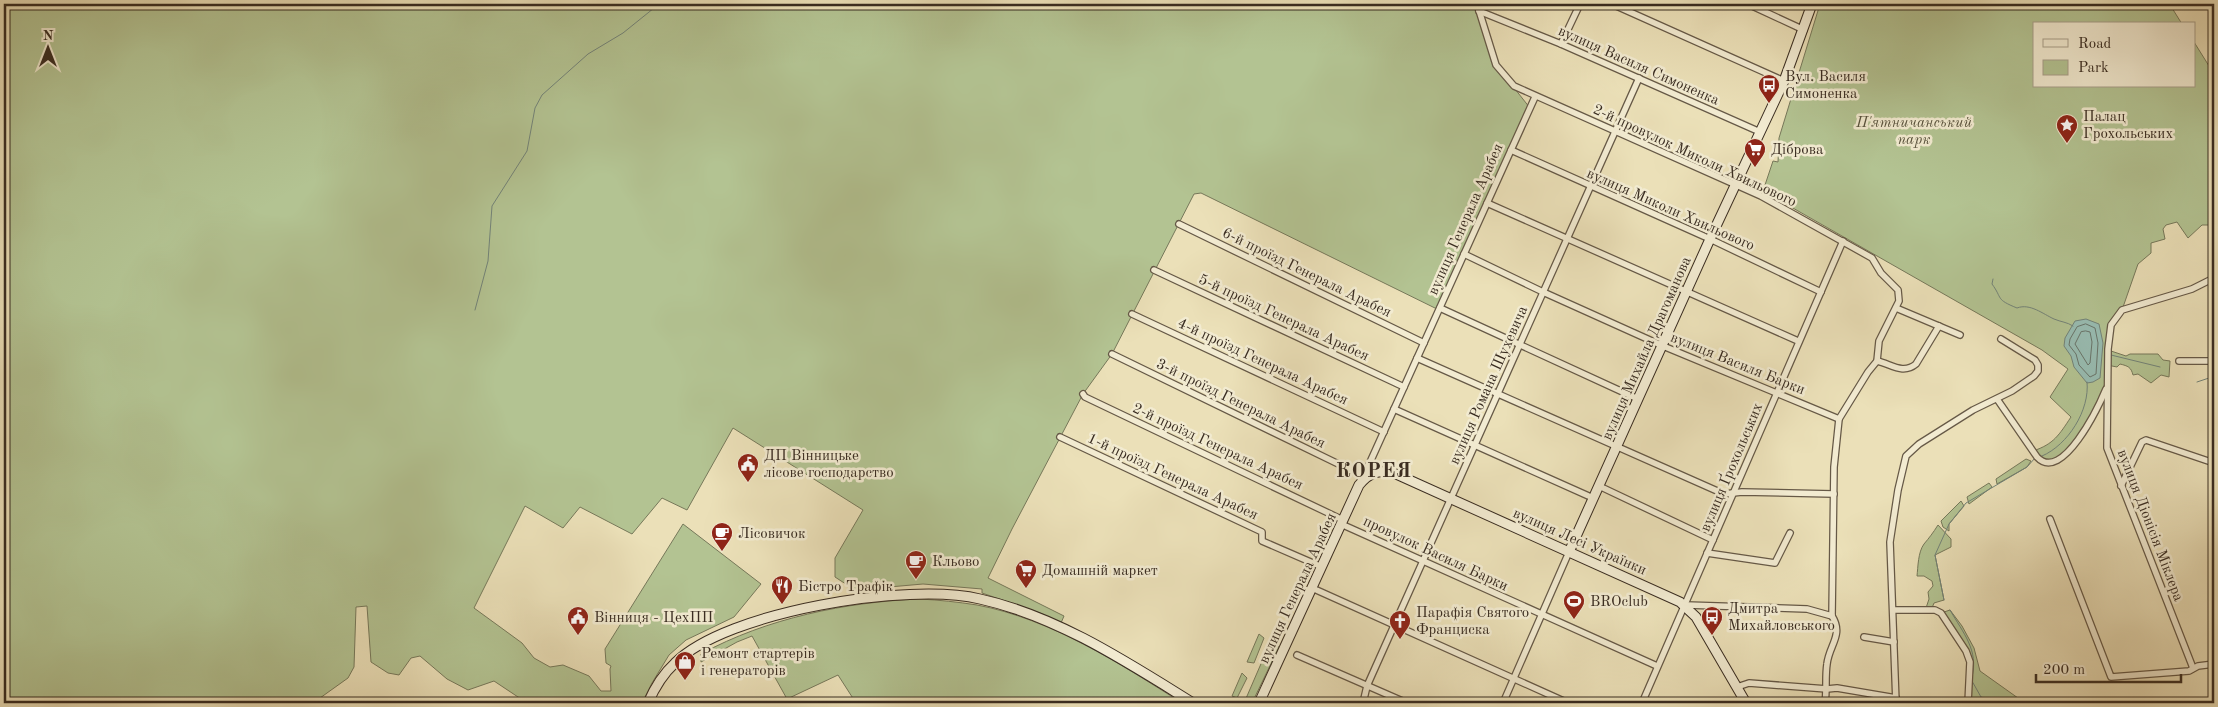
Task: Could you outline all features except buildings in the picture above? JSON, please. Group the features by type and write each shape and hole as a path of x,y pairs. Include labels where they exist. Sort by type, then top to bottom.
{"main road":[{"name":"вулиця Михайла Драгоманова","path":"1569,552 1710,239 1784,81 1812,4"},
{"name":"вулиця Лесі Українки","path":"1360,480 1375,472 1383,471 1396,474 1686,605 1696,617 1746,703"},
{"name":"вулиця Генерала Арабея","path":"1259,703 1360,480"},
{"path":"648,703 660,682 675,662 714,638 738,627 806,608 874,596 916,593 951,594 979,598 1024,613 1082,639 1139,669 1193,703"}],"street":[{"path":"1477,4 1496,65 1514,86 1535,97"},
{"path":"1561,44 1580,4"},
{"path":"1612,4 1784,81"},
{"path":"1748,4 1804,30"},
{"name":"вулиця Василя Симоненка","path":"1479,11 1561,44 1760,132"},
{"name":"вулиця Романа Шухевича","path":"1363,703 1367,686 1639,78"},
{"name":"2-й провулок Миколи Хвильового","path":"1535,97 1761,196 1843,241 1872,258 1881,273 1896,286 1899,295 1896,308"},
{"name":"вулиця Генерала Арабея","path":"1360,480 1370,464 1535,97"},
{"name":"вулиця Миколи Хвильового","path":"1511,150 1590,187 1710,239 1821,292"},
{"path":"1487,203 1566,240 1798,341"},
{"name":"6-й проїзд Генерала Арабея","path":"1179,224 1424,343"},
{"name":"вулиця Ґрохольських","path":"1642,703 1843,241"},
{"name":"вулиця Василя Барки","path":"1464,254 1663,346 1839,419"},
{"name":"5-й проїзд Генерала Арабея","path":"1154,270 1404,387"},
{"name":"вулиця Діонісія Міклера","path":"2193,668 2107,448 2109,334 2112,323 2120,311 2192,289 2214,278"},
{"path":"1440,308 1638,399"},
{"path":"1825,703 1827,660 1838,635 1837,624 1832,616 1835,448 1839,419 1877,361 1879,341 1896,308 1960,336"},
{"name":"4-й проїзд Генерала Арабея","path":"1132,314 1384,432"},
{"path":"1877,361 1905,370 1911,368 1921,357 1939,326"},
{"path":"1737,687 1750,682 1827,689 1840,688 1896,701 1890,542 1898,490 1906,456 1919,444 1973,410 1997,399 2027,381 2038,371 2038,365 2035,360 2001,340"},
{"name":"3-й проїзд Генерала Арабея","path":"1112,354 1360,480"},
{"path":"1417,358 1724,494 1834,494"},
{"path":"2179,361 2214,361"},
{"path":"1997,399 2037,457 2042,462 2048,463 2057,459 2078,441 2097,411 2107,385"},
{"name":"2-й проїзд Генерала Арабея","path":"1084,394 1094,401 1342,522"},
{"path":"1394,409 1594,498"},
{"name":"1-й проїзд Генерала Арабея","path":"1060,437 1262,532 1262,542 1322,567"},
{"path":"2121,486 2142,442 2146,440 2214,463"},
{"path":"1370,464 1396,474"},
{"path":"1599,486 1713,540"},
{"path":"2050,519 2111,677 2188,671 2193,668 2214,664"},
{"name":"провулок Василя Барки","path":"1342,522 1423,562 1657,666"},
{"path":"1707,553 1775,563 1790,533"},
{"name":"вулиця Михайла Драгоманова","path":"1503,703 1569,552"},
{"path":"1312,588 1568,703"},
{"path":"1686,605 1807,609 1832,616"},
{"path":"1893,610 1936,610 1941,613 1966,651 1970,662 1968,703"},
{"path":"1864,638 1894,642"},
{"path":"1297,655 1407,703"}],"green space":[{"path":"4,4 1477,4 1496,65 1530,108 1439,310 1201,193 1194,194 1112,354 1083,394 988,578 1064,616 1061,623 1040,613 982,593 982,589 923,584 855,590 835,577 835,558 863,510 733,428 687,510 662,498 632,534 580,507 563,528 525,506 474,608 522,643 534,658 550,667 563,665 589,676 601,691 611,691 611,666 606,663 605,649 683,524 761,584 734,617 686,640 669,655 642,703 520,703 521,699 494,681 468,690 447,679 420,656 411,658 399,675 388,673 371,662 367,606 356,607 354,667 348,678 313,703 4,703"},
{"name":"П'ятничанський парк","path":"1820,4 2172,4 2172,8 2181,22 2033,22 2033,88 2196,88 2196,45 2214,74 2214,225 2202,225 2188,238 2177,222 2166,225 2163,229 2165,239 2151,243 2151,253 2138,264 2122,310 2113,321 2108,350 2126,356 2130,354 2158,354 2163,360 2170,361 2169,377 2161,375 2151,383 2138,374 2133,375 2125,365 2120,364 2117,367 2107,365 2107,385 2075,445 2048,463 2033,451 2051,442 2071,417 2050,397 2068,369 2042,350 1763,191 1773,161 1778,162 1779,138"},
{"path":"2026,459 2031,461 2027,467 1997,484 1996,479"},
{"path":"1989,483 1992,487 1969,504 1967,497"},
{"path":"1961,501 1964,506 1949,524 1949,531 1943,527 1941,521"},
{"path":"1938,525 1951,539 1951,547 1935,555 1944,600 1934,603 1932,608 1926,608 1929,599 1928,592 1933,586 1932,581 1924,576 1917,576 1919,560 1922,547"},
{"path":"920,599 977,605 1031,621 1084,644 1182,703 856,703 838,675 787,699 752,636 701,662 701,654 726,641 780,622 836,608"},
{"path":"1950,610 1962,626 1974,648 1980,671 2025,703 1994,703 1968,698 1970,662 1941,613"},
{"path":"1259,634 1264,638 1254,663 1247,662"},
{"path":"1270,643 1279,647 1252,703 1244,703"},
{"path":"1242,673 1247,678 1237,698 1232,696"}],"water":[{"path":"2086,319 2099,324 2103,343 2100,378 2087,383 2074,367 2071,356 2064,346 2065,338 2075,321"}],"waterway":[{"path":"475,310 488,261 492,206 527,151 535,108 542,95 588,54 623,33 659,4"},
{"path":"1993,279 1992,284 2005,303 2017,308 2032,308 2073,326"},
{"path":"2111,355 2160,367"},
{"path":"2197,382 2209,378"},
{"path":"2042,456 2060,444 2075,425 2085,404 2087,382"},
{"path":"1944,600 1935,555 1949,524 1966,503 2027,467 2035,458"},
{"path":"1950,610 1965,634 1972,650 1974,667 1972,677"},
{"path":"1972,681 1981,697 2003,703"}],"place":[{"name":"Вул. Василя Симоненка","path":"1769,104"},
{"name":"Палац Грохольських","path":"2067,144"},
{"name":"Діброва","path":"1755,168"},
{"name":"ДП Вінницьке лісове господарство","path":"748,483"},
{"name":"Лісовичок","path":"722,552"},
{"name":"Кльово","path":"916,580"},
{"name":"Домашній маркет","path":"1026,589"},
{"name":"Бістро Трафік","path":"782,605"},
{"name":"BROclub","path":"1574,620"},
{"name":"Вінниця - ЦехПП","path":"578,636"},
{"name":"Дмитра Михайловського","path":"1712,636"},
{"name":"Парафія Святого Франциска","path":"1400,640"},
{"name":"Ремонт стартерів і генераторів","path":"685,681"}],"district":[{"name":"КОРЕЯ","path":"1374,470"}]}
